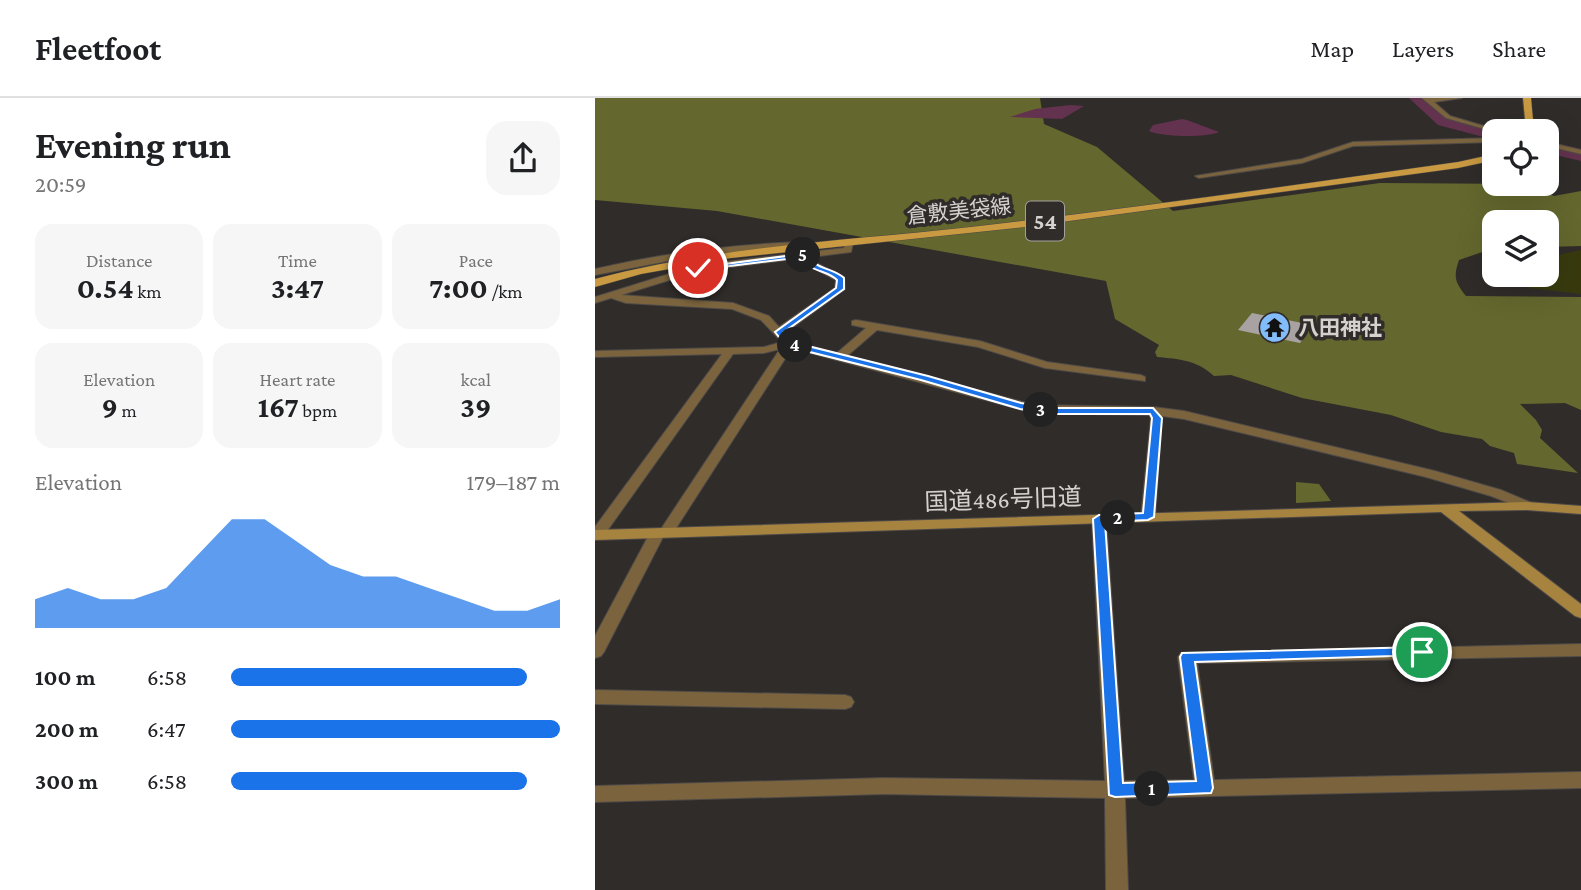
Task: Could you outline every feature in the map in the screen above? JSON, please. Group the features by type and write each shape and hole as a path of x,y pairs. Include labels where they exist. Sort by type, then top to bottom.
{"main road":[{"path":"1527,98 1529,119"},
{"name":"倉敷美袋線","path":"595,283 712,257 1163,207 1482,160"}],"street":[{"path":"1427,99 1459,98"},
{"path":"1427,99 1448,117 1482,127"},
{"path":"1199,176 1300,162 1353,144 1482,140"},
{"path":"1562,147 1580,142"},
{"path":"1559,146 1581,152"},
{"path":"1559,152 1581,158"},
{"path":"595,300 698,268 848,250 849,243"},
{"path":"595,272 677,254 722,248 825,245"},
{"path":"779,332 840,289 841,279 834,272 815,268 806,255"},
{"path":"595,291 626,300 733,306 765,318 789,344"},
{"path":"856,323 980,344 1045,365 1141,379"},
{"path":"840,356 874,327"},
{"path":"595,651 661,533 789,344"},
{"path":"595,354 764,350 789,344 1020,406 1051,411 1153,411 1184,415 1430,474 1496,493 1527,506"},
{"path":"596,535 730,351"},
{"path":"1148,517 1157,418 1153,411"},
{"name":"国道486号旧道","path":"596,535 1445,508 1527,506 1581,510"},
{"path":"1445,508 1581,612"},
{"path":"1099,519 1115,790 1117,890"},
{"path":"1205,788 1187,657 1581,650"},
{"path":"595,697 845,702"},
{"path":"595,794 884,786 1115,790 1581,780"}],"shaded area":[{"path":"1084,106 1062,119 1010,117 1035,109"},
{"path":"1182,119 1219,132 1184,136 1149,131 1153,125"},
{"path":"1581,250 1581,294 1529,288 1559,287 1559,255"}],"green space":[{"path":"595,98 1040,98 1044,124 1097,147 1173,211 1380,183 1482,184 1482,196 1559,196 1581,191 1581,246 1559,247 1559,210 1482,210 1482,252 1459,260 1456,271 1457,283 1466,296 1581,297 1581,410 1565,403 1520,404 1542,430 1540,438 1578,473 1517,464 1514,453 1490,446 1482,439 1441,432 1391,415 1302,398 1231,375 1214,376 1194,363 1157,357 1155,352 1159,345 1115,319 1106,281 717,211 595,200"},
{"path":"1296,482 1319,484 1331,501 1296,503"}],"building":[{"name":"八田神社","path":"1252,313 1312,325 1300,343 1238,330"}],"waterway":[{"path":"1418,98 1445,121 1482,131"},
{"path":"1559,150 1581,155"}],"place":[{"name":"八田神社","path":"1275,328"}],"route":[{"path":"698,268 806,255 815,268 834,272 841,279 840,289 779,332 789,344 924,378 1020,406 1051,411 1153,411 1157,418 1148,517 1099,519 1115,790 1205,788 1187,657 1422,652"}]}
